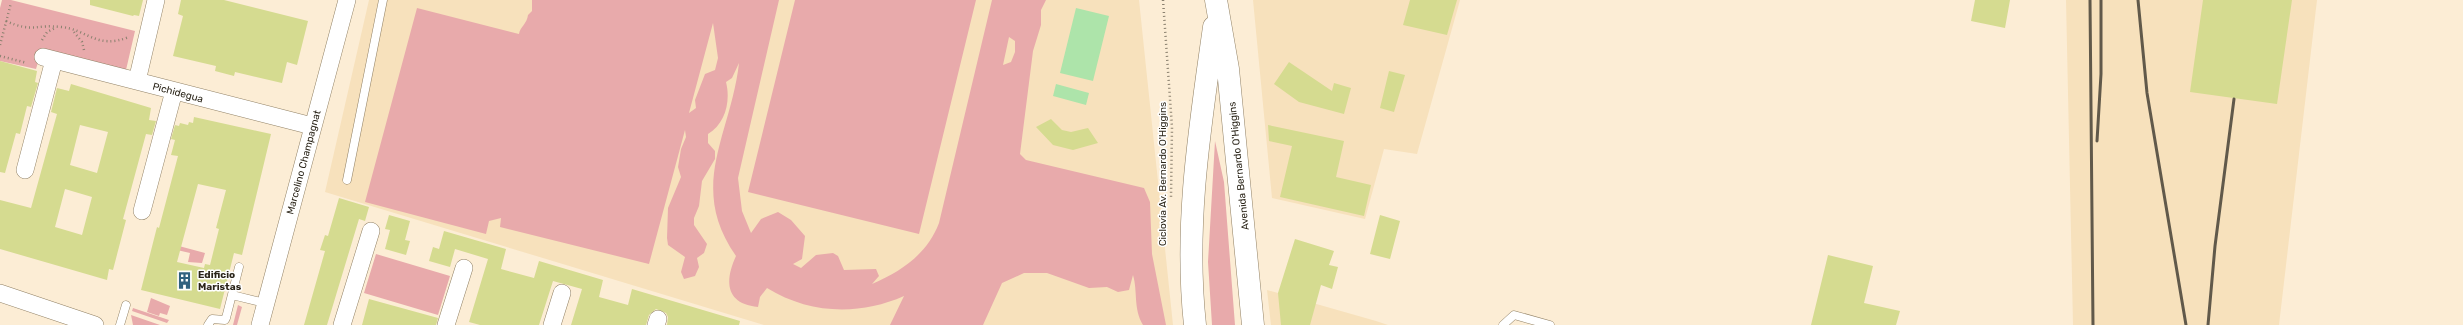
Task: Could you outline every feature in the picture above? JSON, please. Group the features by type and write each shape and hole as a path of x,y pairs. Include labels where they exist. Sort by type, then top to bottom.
{"main road":[{"name":"Avenida Bernardo O'Higgins","path":"1195,325 1191,272 1192,204 1195,168 1217,4"},
{"name":"Avenida Bernardo O'Higgins","path":"1217,4 1228,69 1252,325"}],"street":[{"path":"136,81 156,0"},
{"name":"Marcelino Champagnat","path":"260,325 312,126 347,0"},
{"path":"25,170 44,61"},
{"name":"Pichidegua","path":"44,61 174,90 312,126"},
{"path":"142,211 174,90"},
{"path":"342,325 371,231"},
{"path":"446,325 464,268"},
{"path":"552,325 562,293"},
{"path":"0,294 89,324"}],"lane":[{"path":"347,180 383,0"},
{"path":"208,325 212,319 225,320 239,267"},
{"path":"232,295 265,303"},
{"path":"120,325 126,305"},
{"path":"1503,325 1514,316 1550,325"}],"path":[{"name":"Ciclovía Av. Bernardo O'Higgins","path":"1163,0 1172,127 1172,198"},
{"path":"0,45 11,3"},
{"path":"6,21 22,28 59,26 89,38 110,41 134,35"},
{"path":"72,30 82,42 84,57"},
{"path":"0,56 44,61"}],"shaded area":[{"path":"2,0 11,0 135,31 126,70 42,49 36,69 0,61 0,8"},
{"path":"369,0 1139,0 1173,325 764,325 325,192"},
{"path":"532,0 779,0 738,178 742,211 751,233 761,219 778,212 791,220 805,236 802,259 793,264 801,268 816,255 833,253 838,256 844,270 876,269 879,276 872,284 903,267 912,260 928,244 939,223 992,0 1046,0 1041,10 1041,25 1033,51 1020,154 1026,160 1144,188 1150,202 1152,254 1166,325 1143,325 1138,312 1133,275 1129,290 1118,292 1107,287 1089,288 1047,273 1024,273 1002,283 983,325 890,325 904,296 870,307 834,309 800,303 783,297 767,288 760,297 758,307 747,305 739,301 730,290 729,283 732,266 736,256 722,231 715,206 713,183 716,160 735,89 739,63 732,78 726,82 728,97 725,112 719,124 708,134 708,143 715,151 715,159 702,181 699,206 694,218 694,225 707,244 704,253 697,258 699,267 695,276 684,279 681,272 685,257 668,245 667,238 668,208 681,177 678,167 681,149 686,137 685,130 649,264 500,227 501,218 489,221 486,234 365,202 417,8 519,34 528,15 532,11","holes":["713,23 718,58 715,70 705,74 695,100 696,108 689,113","1009,37 1015,41 1015,52 1011,62 1003,65"]},
{"path":"795,0 976,0 919,234 748,192"},
{"path":"1253,0 1460,0 1417,154 1384,149 1365,219 1272,198"},
{"path":"2066,0 2317,0 2279,325 2073,325"},
{"path":"1076,8 1109,16 1093,81 1060,73"},
{"path":"1056,84 1089,93 1086,105 1053,96"},
{"path":"1215,141 1224,182 1235,325 1212,325 1208,262"},
{"path":"164,242 205,253 202,263 188,262 190,253 177,250"},
{"path":"376,254 450,276 438,315 364,293"},
{"path":"1267,290 1376,321 1388,325 1271,325"},
{"path":"151,298 170,306 167,315 160,313 159,316 147,312"},
{"path":"238,305 242,307 237,325 233,325"},
{"path":"133,308 169,320 167,323 132,311"},
{"path":"131,315 160,325 133,325"}],"building":[{"path":"90,0 143,0 139,16 133,16 90,5"},
{"path":"181,0 224,0 308,21 297,65 287,62 282,83 235,72 234,76 215,71 216,66 173,56 183,16 178,14"},
{"path":"1410,0 1457,0 1447,35 1403,25"},
{"path":"1975,0 2010,0 2005,28 1971,21"},
{"path":"2203,0 2292,0 2277,104 2190,92"},
{"path":"0,61 37,71 35,82 38,83 31,107 27,106 20,134 16,133 5,173 0,172"},
{"path":"1289,62 1332,91 1334,83 1351,88 1344,114 1299,102 1274,84"},
{"path":"1389,71 1405,75 1394,112 1380,108"},
{"path":"71,84 151,108 149,120 156,121 152,135 146,134 123,219 126,220 113,270 109,269 107,280 0,249 0,200 31,208 57,114 51,112 57,88 69,91","holes":["80,125 108,132 97,173 70,165","65,189 92,197 82,235 55,227"]},
{"path":"194,117 271,134 242,255 234,253 220,309 141,290 157,227 159,228 178,156 171,155 175,140 171,139 175,125 179,126 180,123 188,125 189,122 193,123","holes":["198,184 226,190 216,228 219,229 210,265 205,264 204,268 177,262"]},
{"path":"1051,119 1062,130 1071,132 1088,128 1098,143 1073,150 1053,145 1036,127"},
{"path":"1268,125 1344,141 1336,177 1371,185 1364,216 1280,197 1292,146 1269,141"},
{"path":"339,198 369,207 365,221 359,219 327,325 304,325 325,251 320,250 325,235 328,236"},
{"path":"389,215 410,221 405,240 410,241 406,255 385,249 390,230 385,229"},
{"path":"1380,215 1400,221 1390,259 1370,254"},
{"path":"444,231 506,249 501,269 534,278 539,261 603,280 599,297 628,305 632,289 740,321 739,325 667,325 668,317 666,313 656,309 649,315 646,325 571,325 582,289 553,281 539,325 480,325 469,322 488,259 455,249 450,267 429,261 433,247 439,249"},
{"path":"1295,239 1334,251 1329,265 1338,267 1332,289 1321,285 1310,325 1281,325 1278,293"},
{"path":"1828,255 1873,266 1864,303 1900,311 1896,325 1811,325"},
{"path":"369,299 438,318 436,325 362,325"}],"railway":[{"path":"2090,0 2093,325"},
{"path":"2097,141 2101,74 2101,0"},
{"path":"2138,0 2147,93 2186,325"},
{"path":"2208,325 2215,246 2234,99"}],"place":[{"name":"Edificio Maristas","path":"185,280"}]}
